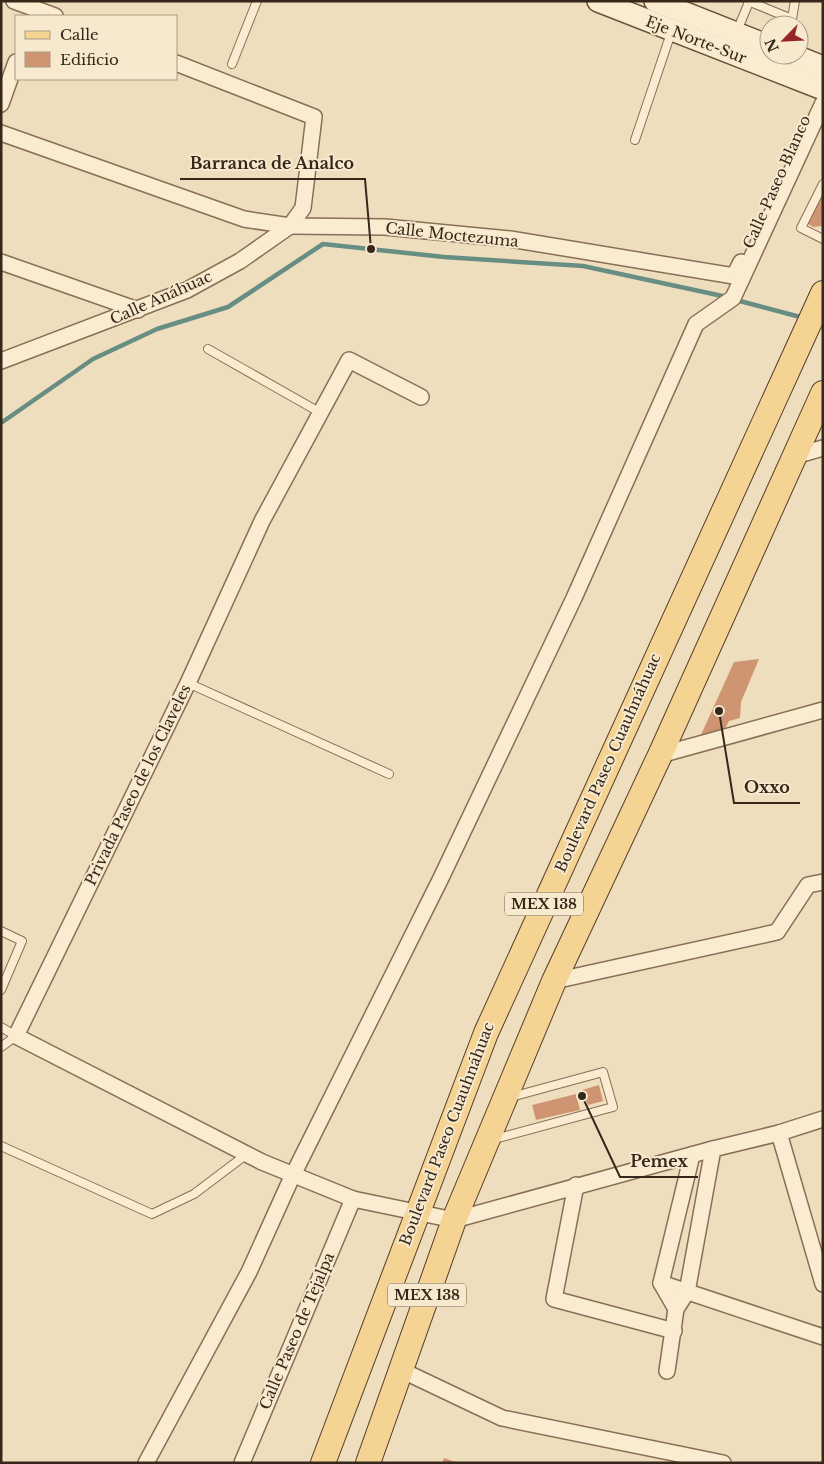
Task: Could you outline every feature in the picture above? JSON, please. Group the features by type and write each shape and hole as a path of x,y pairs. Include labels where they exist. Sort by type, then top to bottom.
{"main road":[{"name":"Boulevard Paseo Cuauhnáhuac","path":"323,1463 486,1033 821,296"},
{"name":"MEX 138","path":"368,1463 454,1220 554,982 660,755 823,393"},
{"path":"448,1131 447,1163 450,1172 469,1183"}],"street":[{"path":"14,1 34,12 50,15"},
{"name":"Eje Norte-Sur","path":"604,2 642,8 675,20 822,93"},
{"name":"Eje Norte-Sur","path":"675,20 736,33 759,42"},
{"path":"809,62 823,67"},
{"name":"Calle Anáhuac","path":"1,361 187,290 233,265 290,226 303,208 314,117 178,63"},
{"path":"1,104 15,65"},
{"path":"146,1463 249,1272 293,1174 441,878 574,598 696,324 733,298 822,93"},
{"name":"Calle Paseo Blanco","path":"734,276 822,93"},
{"name":"Calle Moctezuma","path":"1,133 244,219 290,226 385,228 510,239 734,276"},
{"path":"1,262 138,310"},
{"name":"Privada Paseo de los Claveles","path":"16,1036 188,683 262,521 350,360 421,397"},
{"path":"795,456 823,448"},
{"path":"660,755 823,710"},
{"path":"554,982 777,932 808,885 823,882"},
{"path":"16,1036 262,1162 353,1199 416,1214 454,1220 712,1149 779,1133 823,1119"},
{"path":"779,1133 823,1284"},
{"path":"667,1371 676,1309 686,1292 712,1149"},
{"path":"676,1309 661,1283 692,1155"},
{"path":"576,1186 554,1299 674,1331"},
{"name":"Calle Paseo de Tejalpa","path":"242,1463 353,1199"},
{"path":"661,1283 823,1337"},
{"path":"401,1370 502,1418 723,1463"}],"lane":[{"path":"232,64 257,1"},
{"path":"736,33 749,2 792,19 795,1"},
{"path":"635,140 675,20"},
{"path":"822,185 801,228 823,239"},
{"path":"208,349 321,413"},
{"path":"188,683 389,774"},
{"path":"1,931 22,941 1,990"},
{"path":"1,1027 16,1036 1,1047"},
{"path":"487,1141 613,1107 603,1072 505,1099"},
{"path":"1,1146 152,1214 194,1194 247,1154"}],"building":[{"path":"816,192 823,196 823,226 813,227 802,220"},
{"path":"759,659 741,702 740,718 729,721 725,729 700,737 734,662"},
{"path":"599,1085 603,1101 588,1105 582,1090"},
{"path":"576,1094 580,1110 536,1120 532,1105"},
{"path":"444,1458 456,1462 456,1463 442,1463"}],"waterway":[{"path":"1,423 93,359 157,329 228,307 323,244 444,257 583,266 727,297"},
{"path":"736,300 804,318"}],"place":[{"name":"Barranca de Analco","path":"371,249"},
{"name":"Oxxo","path":"719,711"},
{"name":"Pemex","path":"582,1096"}]}
